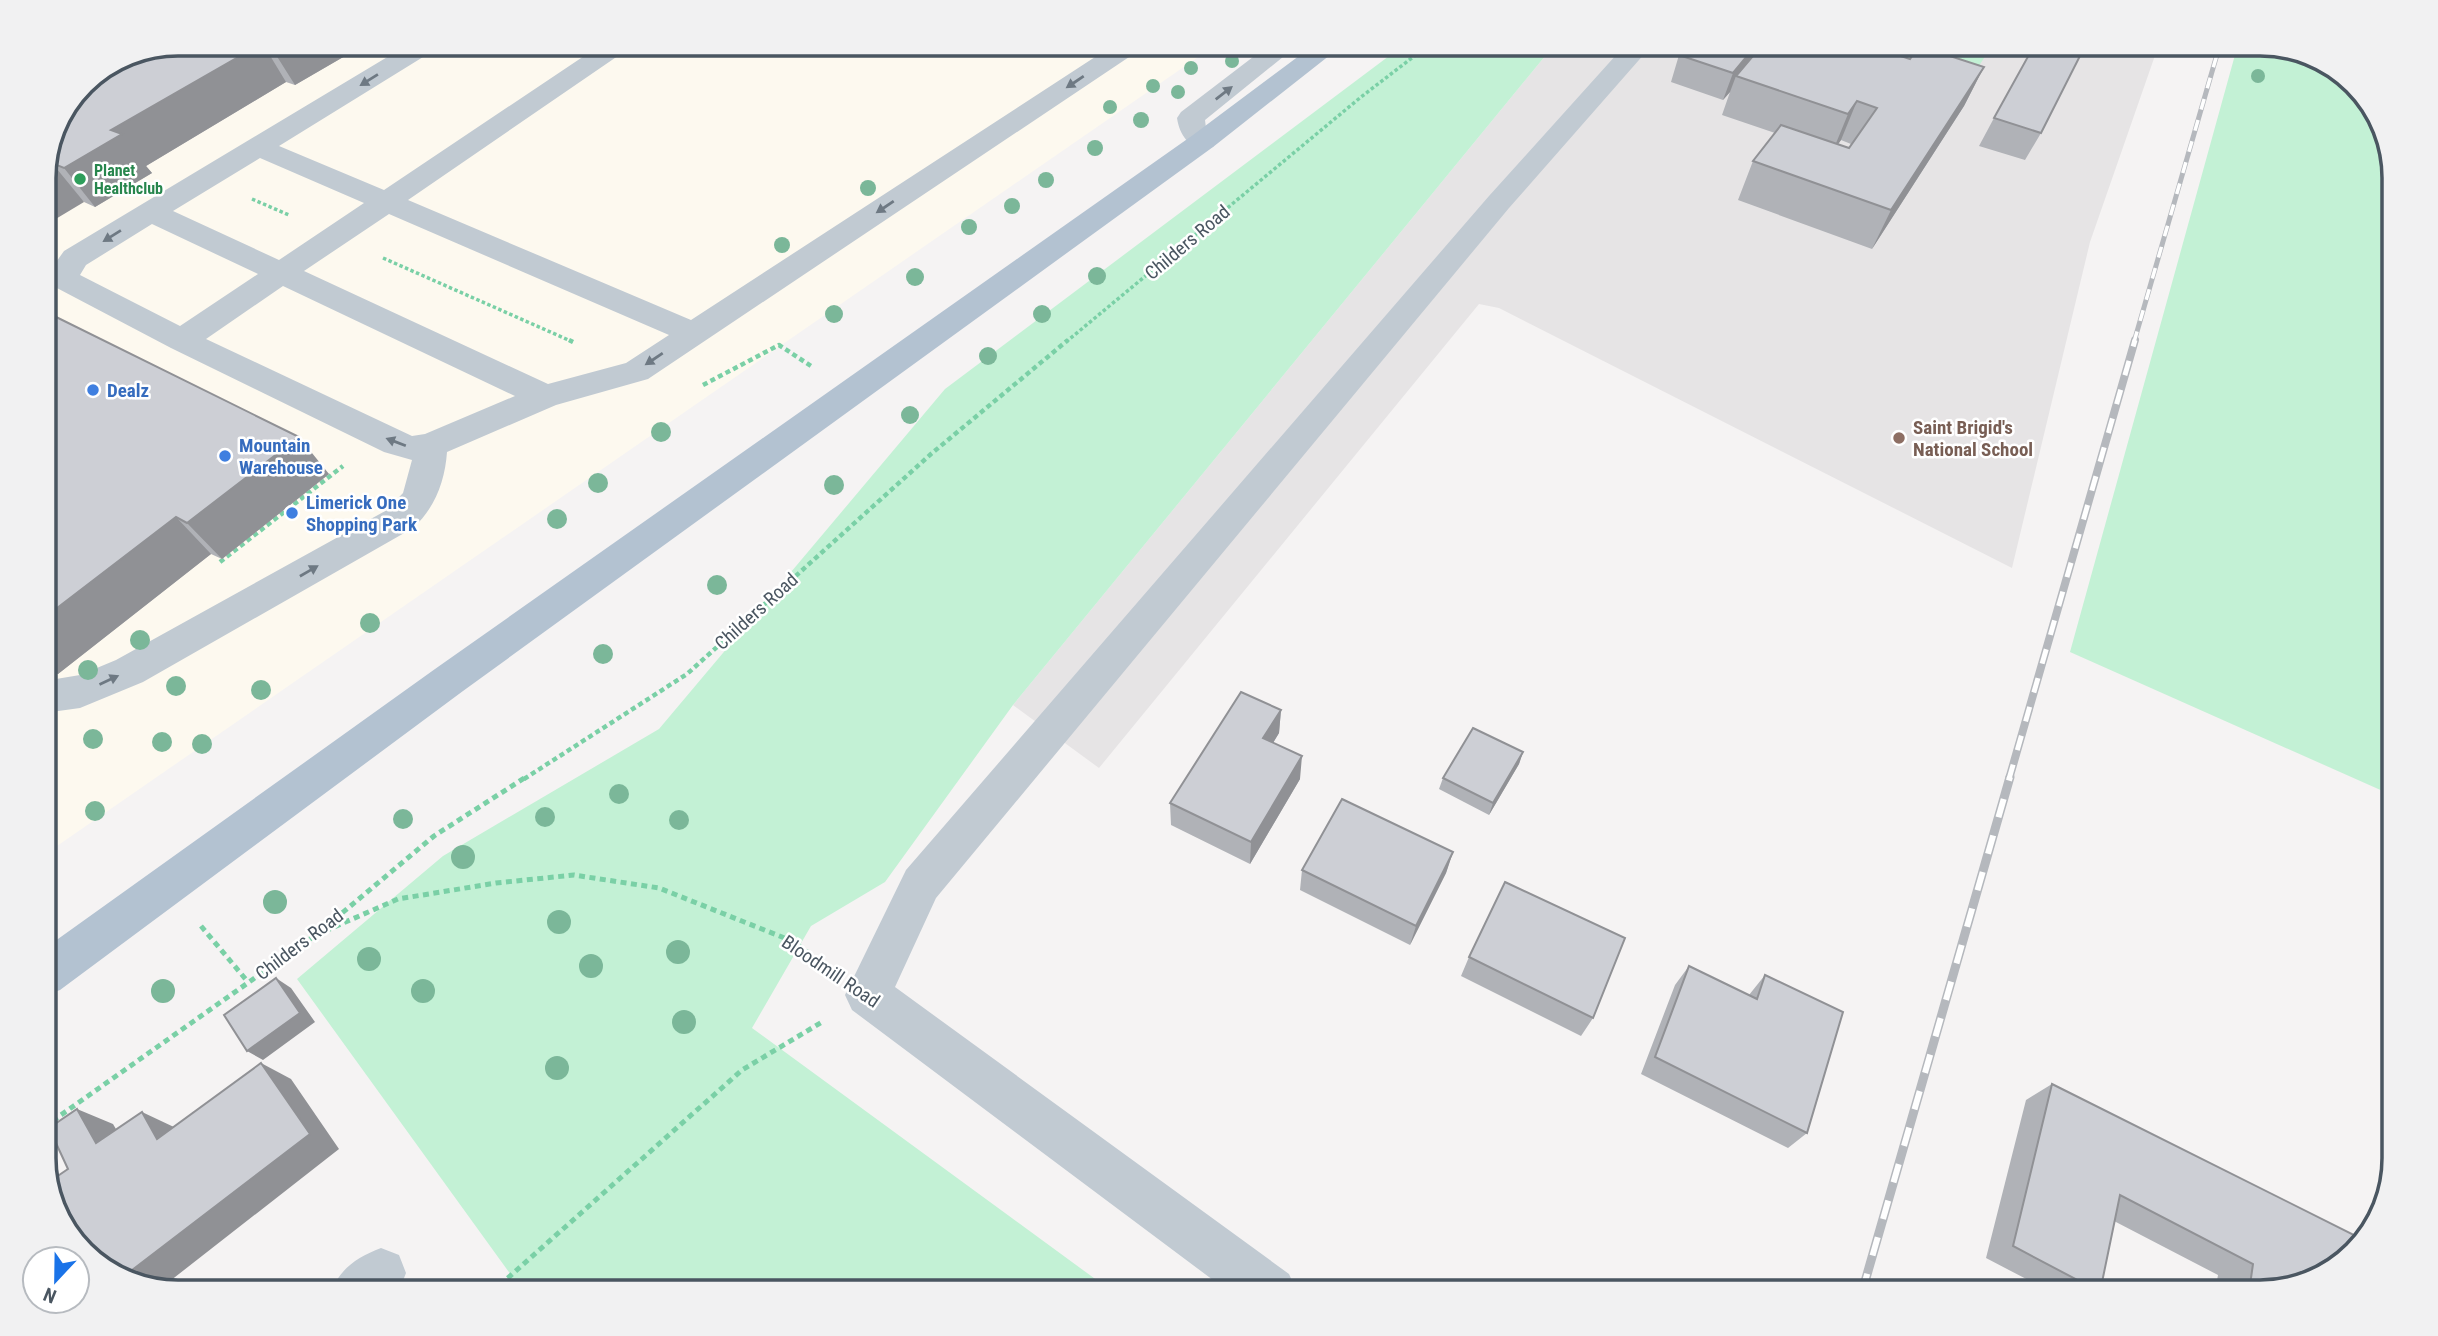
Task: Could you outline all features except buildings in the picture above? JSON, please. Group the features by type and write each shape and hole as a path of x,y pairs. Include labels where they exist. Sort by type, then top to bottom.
{"main road":[{"path":"56,966 449,680 1203,141 1315,56"}],"street":[{"path":"407,56 75,258 64,272 66,280 182,340 396,443 412,448 430,445 545,396 637,371 1114,56"},
{"path":"182,340 601,56"},
{"path":"1203,141 1193,130 1191,118 1271,56"},
{"path":"868,995 921,884 1490,213 1629,56"},
{"path":"258,147 693,333"},
{"path":"151,212 545,396"},
{"path":"56,696 78,693 109,681 209,628 400,519 412,510 430,468 430,445"},
{"name":"Bloodmill Road","path":"868,995 1255,1280"}],"path":[{"name":"Childers Road","path":"56,1118 317,934 434,836 687,674 931,454 1361,97 1414,56"},
{"path":"211,569 346,464 334,457"},
{"name":"Bloodmill Road","path":"317,934 398,900 496,883 574,874 659,888 792,941 868,995"},
{"path":"167,886 248,982"},
{"path":"506,1280 742,1070 868,995"}],"shaded area":[{"name":"Limerick One Shopping Park","path":"1200,56 56,847 58,157 164,57"},
{"name":"Saint Brigid's National School","path":"1545,56 2155,56 2090,242 2012,568 1499,308 1479,304 1099,768 1013,705"}],"green space":[{"path":"1389,56 1545,56 1013,705 885,882 811,926 752,1028 1097,1280 505,1280 511,1275 297,979 443,856 659,729 945,389"},
{"path":"1877,56 1985,56 1966,86"},
{"path":"2235,56 2283,58 2299,62 2328,77 2352,98 2376,139 2382,170 2382,791 2070,652"}],"railway":[{"path":"2134,342 2217,56"},
{"path":"2009,779 2135,340"},
{"path":"1865,1280 2010,777"}],"place":[{"name":"Planet Healthclub","path":"80,179"},
{"name":"Dealz","path":"93,390"},
{"name":"Saint Brigid's National School","path":"1899,438"},
{"name":"Mountain Warehouse","path":"225,456"},
{"name":"Limerick One Shopping Park","path":"292,513"}]}
